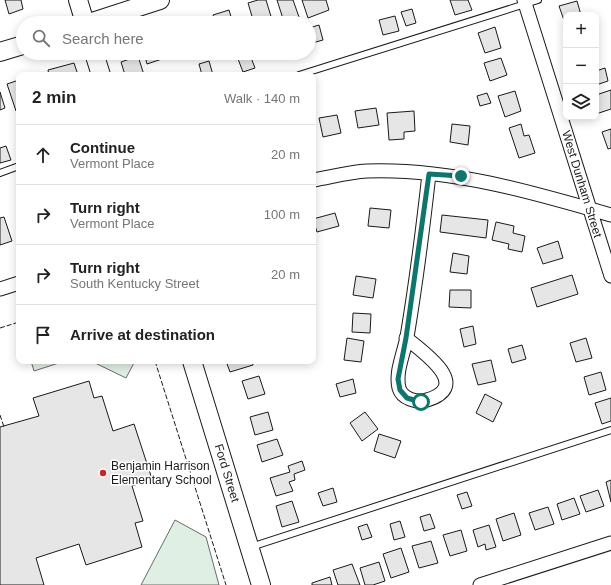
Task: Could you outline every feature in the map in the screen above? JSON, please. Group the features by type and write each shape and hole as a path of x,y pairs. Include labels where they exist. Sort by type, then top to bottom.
{"street":[{"path":"78,0 83,16"},
{"path":"111,16 160,0"},
{"name":"West Dunham Street","path":"525,2 611,276"},
{"path":"0,52 16,46"},
{"path":"97,60 101,72"},
{"path":"316,179 366,171 461,176 611,215"},
{"path":"406,338 439,366 444,374 445,383 442,391 432,398 421,402 407,398 400,390 398,379 406,338 429,174"},
{"path":"0,289 16,284"},
{"name":"Ford Street","path":"193,364 261,585"},
{"path":"480,585 611,543"}],"lane":[{"path":"308,72 525,2 538,0"},
{"path":"0,172 16,167"},
{"path":"250,548 611,430"}],"green space":[{"path":"32,364 56,364 34,371"},
{"path":"97,364 133,364 126,378"},
{"path":"175,520 206,537 219,585 141,585"}],"building":[{"path":"5,0 21,0 23,9 9,14"},
{"path":"258,0 266,0 271,16 252,16 248,3"},
{"path":"277,0 293,0 299,16 282,16"},
{"path":"302,0 326,0 329,10 313,16 307,16"},
{"path":"450,0 468,0 472,10 455,15"},
{"path":"577,1 580,12 563,12 563,17 559,6"},
{"path":"412,9 416,23 406,26 401,12"},
{"path":"229,10 231,16 213,16"},
{"path":"395,16 399,31 383,35 379,20"},
{"path":"319,25 323,40 316,42 316,26"},
{"path":"495,27 501,48 485,53 478,33"},
{"path":"501,58 507,75 490,81 484,63"},
{"path":"127,60 139,60 143,72 124,72 121,62"},
{"path":"146,60 159,60 147,64"},
{"path":"238,60 252,60 255,68 243,72"},
{"path":"209,61 212,72 201,72 199,64"},
{"path":"74,63 77,72 48,72 48,70"},
{"path":"605,68 608,81 599,84 599,70"},
{"path":"16,81 16,111 7,84"},
{"path":"611,90 611,109 599,113 599,94"},
{"path":"515,91 521,111 505,117 498,96"},
{"path":"0,92 5,108 0,110"},
{"path":"487,93 491,103 480,106 477,96"},
{"path":"376,108 379,125 358,128 355,111"},
{"path":"414,111 415,131 404,132 404,139 389,140 387,113"},
{"path":"337,115 341,133 323,137 319,118"},
{"path":"452,124 470,126 468,145 450,142"},
{"path":"521,124 524,136 529,135 535,153 519,158 509,128"},
{"path":"611,129 611,148 608,149 602,132"},
{"path":"6,146 11,160 0,163 0,148"},
{"path":"370,208 391,210 389,228 368,226"},
{"path":"335,213 339,226 317,232 316,218"},
{"path":"442,215 488,220 486,238 440,232"},
{"path":"4,217 12,241 0,245 0,218"},
{"path":"496,222 514,226 513,233 525,236 522,252 508,249 509,244 492,240"},
{"path":"558,241 563,258 543,264 537,248"},
{"path":"453,253 469,256 467,274 450,272"},
{"path":"572,275 578,294 537,307 531,288"},
{"path":"356,276 376,279 373,298 353,295"},
{"path":"450,290 471,290 471,308 449,307"},
{"path":"353,313 371,314 370,333 352,332"},
{"path":"473,326 476,344 464,347 460,329"},
{"path":"347,338 364,341 361,362 344,360"},
{"path":"586,338 592,358 576,362 570,343"},
{"path":"522,345 526,359 512,363 508,349"},
{"path":"491,360 496,381 478,385 472,364"},
{"path":"227,364 253,364 253,365 230,372"},
{"path":"601,372 606,390 589,395 584,377"},
{"path":"259,376 265,394 248,399 242,381"},
{"path":"353,379 356,393 340,397 336,384"},
{"path":"89,381 94,398 102,396 113,431 134,424 152,479 132,486 143,521 135,523 142,547 86,565 79,544 36,558 44,585 0,585 0,427 39,416 33,398"},
{"path":"485,394 502,403 493,422 476,413"},
{"path":"611,398 611,421 602,424 595,403"},
{"path":"268,412 273,430 255,435 250,417"},
{"path":"365,412 378,429 362,441 350,423"},
{"path":"379,434 401,441 395,458 374,451"},
{"path":"277,439 283,455 262,462 257,445"},
{"path":"302,461 305,470 294,474 295,480 289,482 293,491 276,496 270,478 290,472 288,466"},
{"path":"611,480 611,502 606,482"},
{"path":"333,488 337,502 323,506 318,493"},
{"path":"598,490 604,506 586,512 580,496"},
{"path":"467,492 472,506 462,509 457,495"},
{"path":"574,498 580,514 562,520 557,504"},
{"path":"292,501 299,522 282,527 276,506"},
{"path":"548,507 554,524 535,530 529,513"},
{"path":"514,513 521,535 503,541 496,519"},
{"path":"430,514 435,528 424,531 420,517"},
{"path":"400,521 405,537 394,540 390,524"},
{"path":"367,524 372,537 362,540 358,527"},
{"path":"489,525 496,547 486,550 485,544 478,547 473,530"},
{"path":"461,530 467,551 450,556 443,535"},
{"path":"431,541 438,563 419,568 412,546"},
{"path":"401,548 409,572 391,578 383,554"},
{"path":"379,562 385,581 373,585 365,585 360,568"},
{"path":"352,564 360,585 338,585 333,570"},
{"path":"330,577 332,585 312,585 312,583"}],"fence":[{"path":"0,328 16,323"},
{"path":"156,364 226,585"},
{"path":"0,415 4,427"}],"place":[{"name":"Benjamin Harrison Elementary School","path":"103,473"}],"route":[{"path":"421,402 407,398 400,390 398,379 406,338 429,174 461,176"}]}
